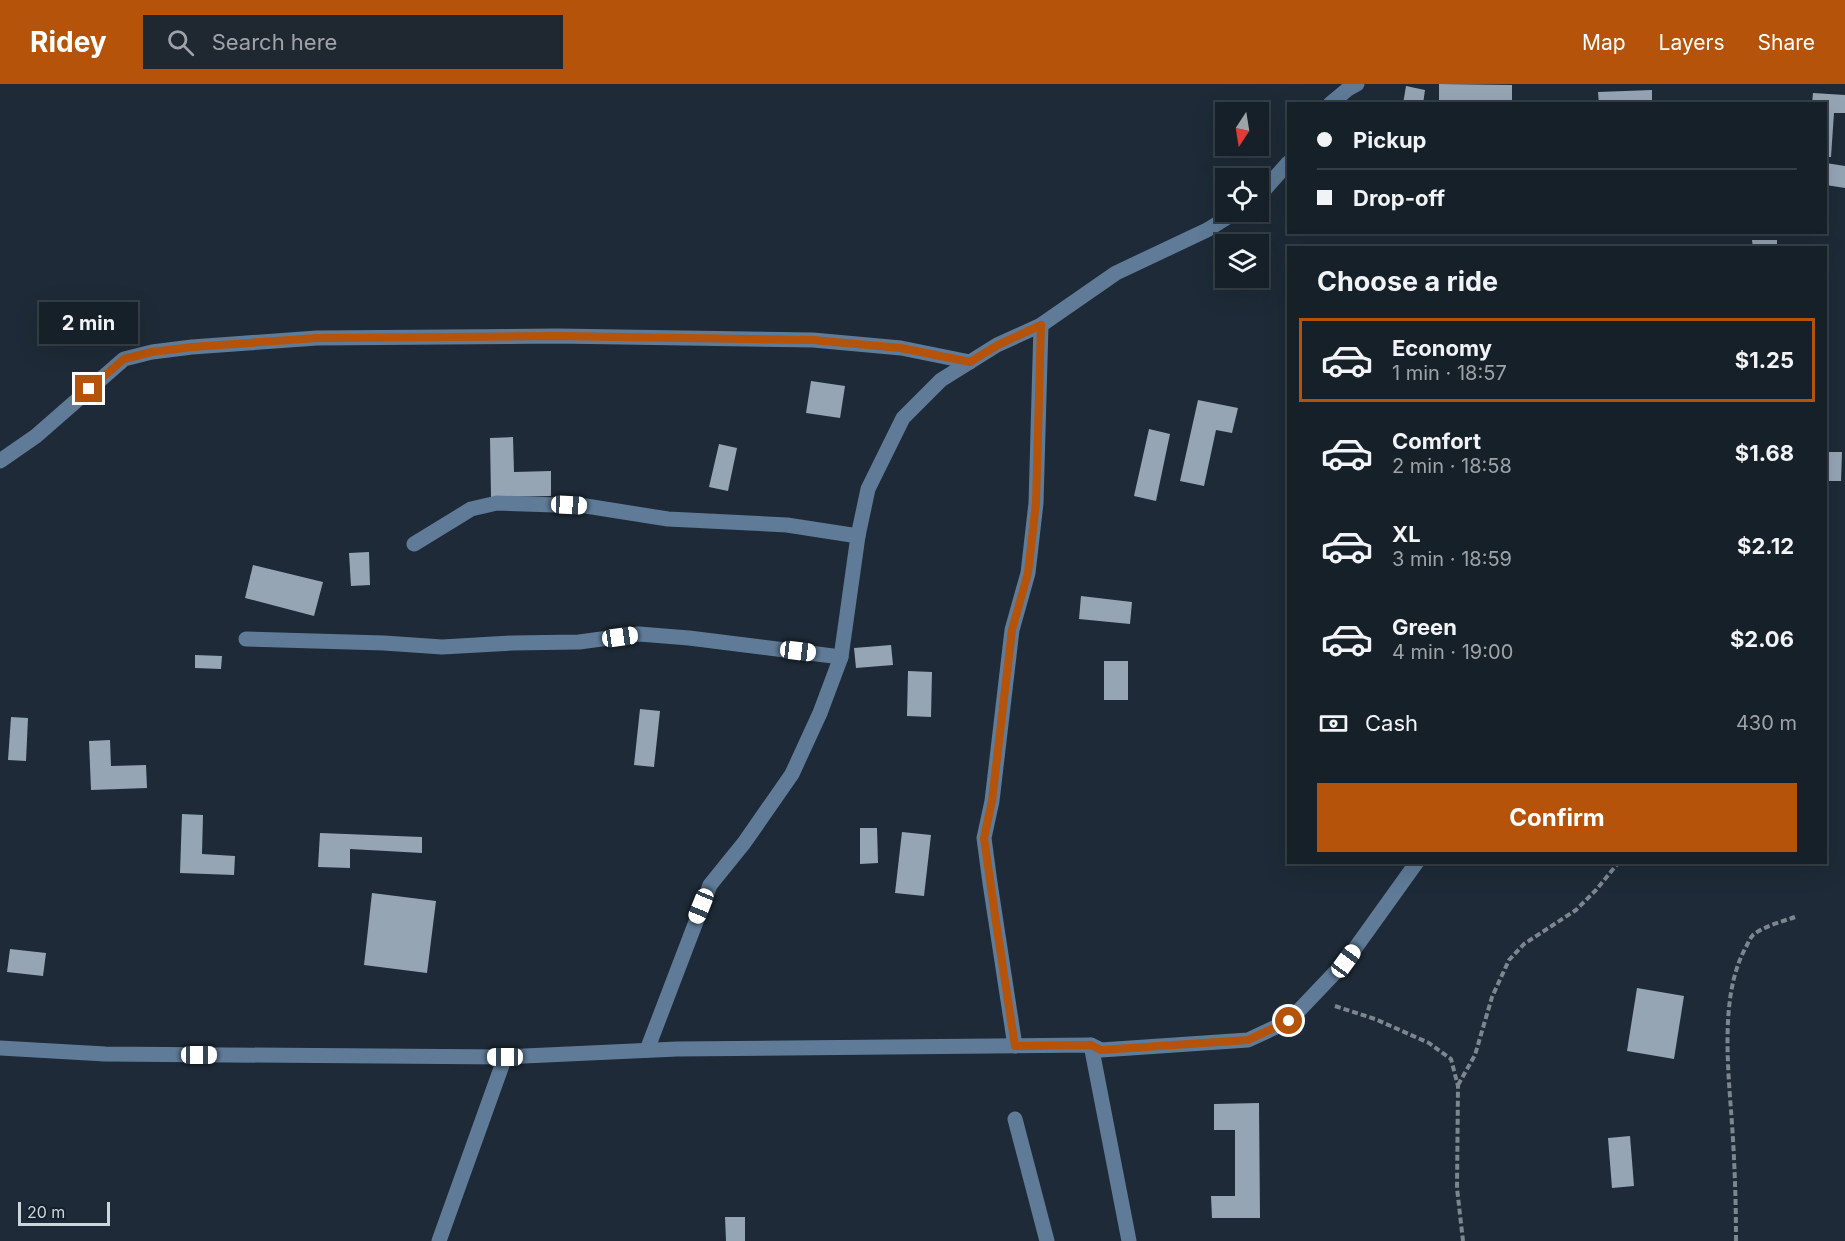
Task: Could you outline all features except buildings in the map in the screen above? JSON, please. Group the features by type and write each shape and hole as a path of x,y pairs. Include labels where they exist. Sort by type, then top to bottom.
{"street":[{"path":"1332,102 1357,84"},
{"path":"1269,185 1287,164"},
{"path":"647,1050 710,885 744,843 792,774 820,712 841,657 858,536 868,489 903,418 941,380 970,362 998,345 1041,325 1116,273 1220,222"},
{"path":"1015,1046 984,838 992,801 1012,630 1028,573 1035,515 1041,325"},
{"path":"0,461 36,436 124,359 152,352 192,347 317,338 557,336 801,340 901,348 970,362"},
{"path":"414,544 471,509 497,503 586,506 668,519 787,525 858,536"},
{"path":"246,639 442,647 579,642 639,634 841,657"},
{"path":"0,1048 105,1054 505,1057 647,1050 1091,1045 1101,1050 1248,1040 1289,1021 1346,961 1416,864"},
{"path":"1091,1045 1129,1241"},
{"path":"439,1241 505,1057"},
{"path":"1015,1119 1047,1241"}],"path":[{"path":"1458,1086 1475,1055 1492,997 1509,960 1524,945 1576,910 1617,864"},
{"path":"1736,1241 1729,1076 1729,1017 1732,986 1738,961 1752,936 1774,924 1794,917"},
{"path":"1311,997 1374,1019 1429,1043 1451,1059 1458,1086 1457,1188 1463,1241"}],"route":[{"path":"89,389 124,359 152,352 317,338 557,336 813,340 901,348 970,362 998,345 1041,325 1036,503 1028,573 1012,630 992,801 984,838 1015,1046 1091,1045 1101,1050 1248,1040 1289,1021"}]}
